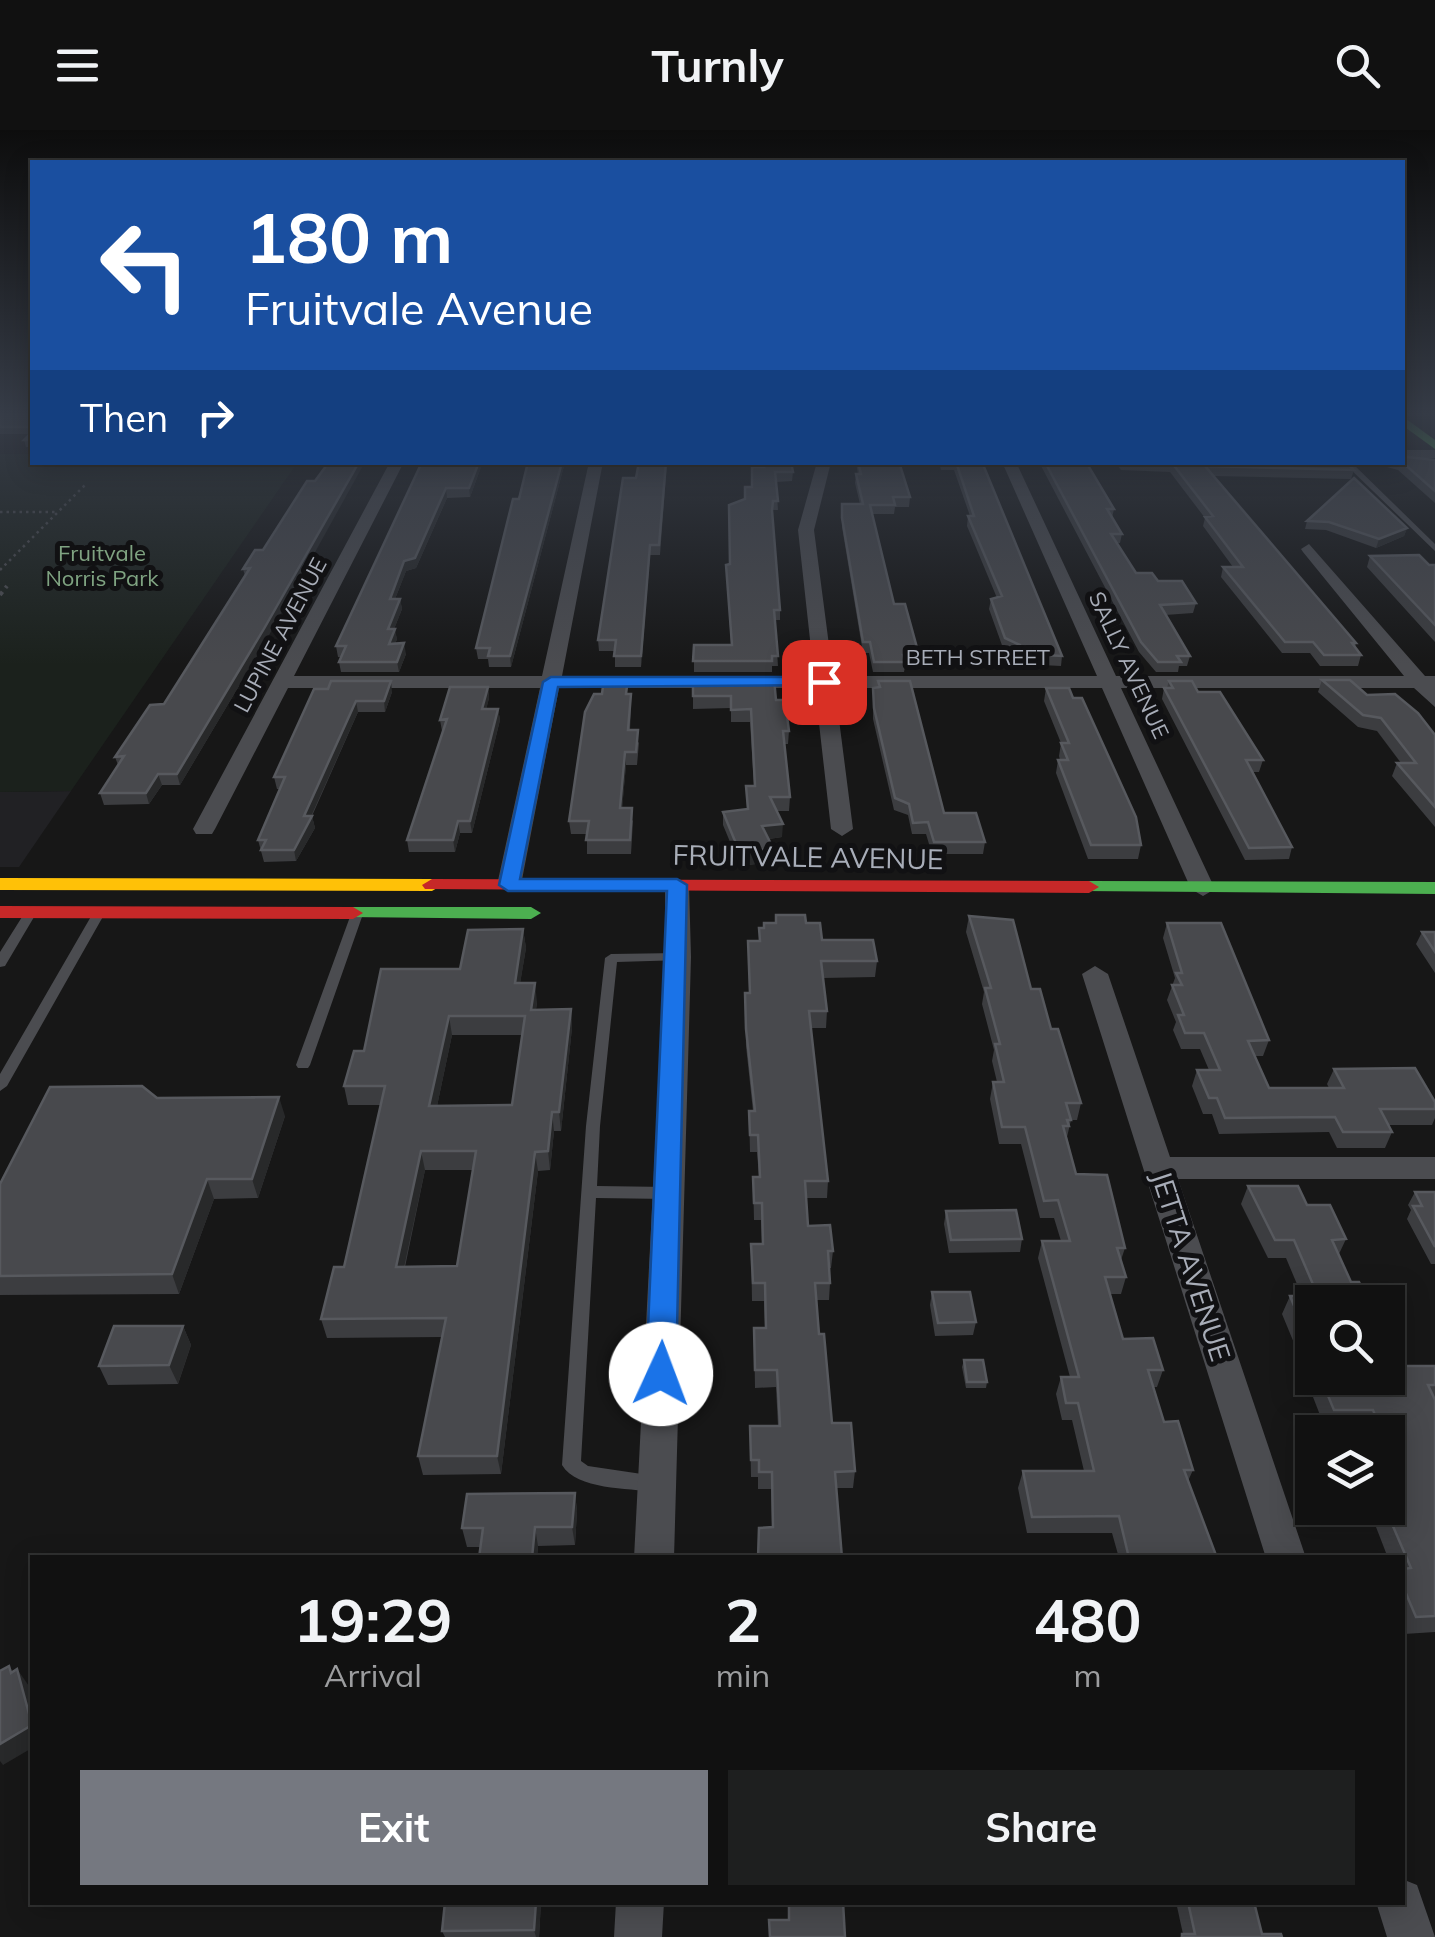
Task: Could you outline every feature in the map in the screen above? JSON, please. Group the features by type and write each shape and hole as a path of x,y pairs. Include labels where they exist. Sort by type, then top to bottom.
{"main road":[{"name":"FRUITVALE AVENUE","path":"0,884 508,885 677,905 1203,888 1435,888"},
{"path":"0,912 546,913"}],"street":[{"name":"LUPINE AVENUE","path":"204,829 379,496"},
{"path":"508,885 589,496"},
{"path":"814,496 806,530 842,829"},
{"name":"SALLY AVENUE","path":"1025,496 1203,888"},
{"path":"1308,549 1427,682 1435,702"},
{"name":"BETH STREET","path":"281,682 1427,682"},
{"path":"654,1555 677,905"},
{"name":"JETTA AVENUE","path":"1094,974 1285,1555"},
{"path":"1158,1168 1435,1168"},
{"path":"638,1937 640,1905"},
{"path":"1401,1905 1411,1937"}],"lane":[{"path":"1381,496 1435,550"},
{"path":"0,963 31,912"},
{"path":"0,1086 99,913"},
{"path":"302,1065 357,914"},
{"path":"656,1483 584,1474 571,1466 611,958 678,958"},
{"path":"590,1192 668,1193"}],"path":[{"path":"0,570 74,496"},
{"path":"0,512 58,512"},
{"path":"0,595 7,586"}],"shaded area":[{"path":"71,791 19,867 0,867 0,792"}],"green space":[{"name":"Fruitvale Norris Park","path":"0,496 274,496 71,791 0,792"}],"building":[{"path":"297,496 339,496 177,774 158,774 146,793 100,793 124,756 115,757 150,705 164,704 250,568 243,569 255,550 263,550"},
{"path":"406,496 442,496 415,558 404,561 390,599 400,599 388,629 395,629 389,644 404,643 397,662 339,662 346,646 336,646"},
{"path":"553,496 510,656 488,656 490,648 476,648 513,499"},
{"path":"620,496 663,496 659,545 650,545 641,656 614,656 616,640 598,640"},
{"path":"778,496 772,510 780,610 774,610 778,656 772,656 772,661 693,661 694,645 732,645 726,565 730,564 729,505 745,499"},
{"path":"861,496 910,497 893,497 895,505 870,505 894,604 905,604 919,655 903,655 905,662 874,662 870,642 863,642 842,504 863,504"},
{"path":"967,496 996,496 1062,656 1023,654 1020,645 1005,638 991,599 1002,596 968,516 974,516"},
{"path":"1063,496 1106,496 1114,509 1107,509 1122,534 1111,534 1136,573 1152,573 1158,581 1182,581 1196,603 1160,605 1190,656 1177,656 1181,662 1158,662 1141,642"},
{"path":"1198,496 1231,496 1356,643 1352,643 1361,655 1324,655 1313,642 1285,642 1223,567 1243,567 1205,517 1213,516"},
{"path":"1334,496 1373,496 1407,528 1379,539 1329,522 1307,521"},
{"path":"1419,555 1429,565 1435,565 1435,625 1370,556"},
{"path":"693,679 774,679 776,700 785,700 789,731 783,731 790,797 770,797 783,824 762,826 773,848 740,853 723,812 748,809 746,786 755,786 751,709 731,710 731,696 693,696"},
{"path":"1322,680 1350,680 1367,695 1395,694 1418,713 1435,735 1435,807 1397,763 1416,763 1381,718 1363,715"},
{"path":"331,681 391,681 384,701 356,701 304,816 312,816 294,850 261,850 266,840 258,840 285,777 274,777 314,689 328,689"},
{"path":"878,681 910,681 944,813 976,813 985,842 934,842 928,822 913,823 909,804 895,798 874,708 873,688 880,687"},
{"path":"1169,681 1192,681 1198,692 1220,692 1263,760 1246,760 1292,847 1249,848 1164,688 1173,688"},
{"path":"603,686 627,686 626,694 631,694 628,730 638,730 636,752 625,752 620,808 632,808 630,840 586,840 589,821 569,821 585,712 594,694 602,694"},
{"path":"450,687 488,687 482,709 498,709 470,821 458,821 453,840 407,840 447,719 440,720"},
{"path":"1046,688 1069,688 1073,698 1082,698 1136,817 1141,845 1091,845 1058,760 1068,760 1061,743 1069,743"},
{"path":"776,915 805,915 806,923 820,923 822,940 873,940 877,961 821,961 827,1011 809,1011 828,1181 805,1181 808,1226 830,1225 830,1283 815,1283 819,1334 824,1334 832,1423 851,1423 855,1471 835,1472 842,1555 758,1555 759,1528 773,1527 772,1472 759,1472 759,1460 751,1460 750,1426 780,1426 777,1370 755,1370 754,1328 766,1328 765,1283 753,1283 751,1244 763,1244 762,1203 754,1203 753,1177 760,1177 758,1135 750,1135 749,1111 755,1111 745,993 750,993 748,941 760,941 759,928 764,928 764,923 776,923"},
{"path":"969,916 1013,920 1031,989 1040,989 1051,1029 1058,1029 1081,1103 1066,1103 1071,1120 1067,1120 1069,1126 1063,1126 1076,1174 1107,1175 1125,1248 1117,1248 1126,1277 1105,1277 1123,1339 1153,1338 1163,1370 1148,1370 1164,1422 1178,1421 1193,1470 1184,1470 1216,1555 1128,1555 1119,1516 1032,1517 1023,1471 1094,1471 1078,1403 1066,1403 1061,1377 1079,1377 1042,1241 1070,1241 1058,1200 1044,1201 1025,1127 1002,1127 993,1082 1004,1082 995,1044 1000,1044 985,988 991,988"},
{"path":"1167,923 1221,923 1269,1040 1248,1041 1269,1088 1344,1088 1334,1069 1415,1068 1435,1102 1435,1109 1380,1109 1392,1132 1343,1132 1335,1117 1225,1118 1217,1098 1209,1098 1197,1070 1220,1070 1204,1033 1185,1033 1178,1015 1184,1015 1172,985 1182,985 1176,973 1182,973"},
{"path":"523,929 515,983 535,983 531,1010 571,1009 559,1112 552,1112 548,1151 535,1152 497,1456 418,1456 446,1318 321,1319 334,1267 344,1267 385,1086 344,1086 354,1051 364,1051 381,969 460,969 468,930","holes":["449,1016 525,1016 512,1105 429,1106","421,1151 476,1151 457,1266 396,1267"]},
{"path":"1422,932 1435,932 1435,952"},
{"path":"142,1086 157,1098 279,1097 252,1179 207,1179 172,1274 0,1276 0,1184 50,1087"},
{"path":"1248,1186 1298,1186 1307,1205 1330,1205 1346,1239 1332,1240 1351,1282 1360,1285 1313,1285 1294,1240 1275,1240"},
{"path":"1415,1192 1435,1192 1435,1247 1413,1206 1422,1206"},
{"path":"1016,1210 1022,1239 951,1240 946,1211"},
{"path":"932,1292 970,1292 976,1322 938,1323"},
{"path":"114,1326 183,1326 169,1365 99,1366"},
{"path":"964,1360 983,1360 987,1382 967,1382"},
{"path":"1405,1366 1435,1366 1435,1385 1428,1385 1435,1400 1435,1616 1416,1617 1405,1591 1405,1569 1411,1568 1392,1525 1405,1525 1405,1415 1334,1410 1328,1395 1405,1395"},
{"path":"575,1493 572,1527 535,1527 532,1555 479,1555 483,1528 462,1528 467,1494"},
{"path":"9,1666 11,1673 17,1669 30,1726 0,1744 0,1671"},
{"path":"445,1905 536,1905 534,1930 442,1931"},
{"path":"789,1905 843,1905 845,1937 770,1937 769,1920 789,1920"},
{"path":"1189,1905 1255,1905 1262,1934 1282,1937 1182,1937 1195,1934"}],"traffic: fast":[{"path":"1089,887 1435,888"},
{"path":"353,913 531,913"}],"traffic: slow":[{"path":"0,884 432,885"}],"traffic: jam":[{"path":"432,885 1089,887"},
{"path":"0,912 353,913"}],"route":[{"path":"661,1374 678,958 677,885 508,885 551,682 824,682"}]}
